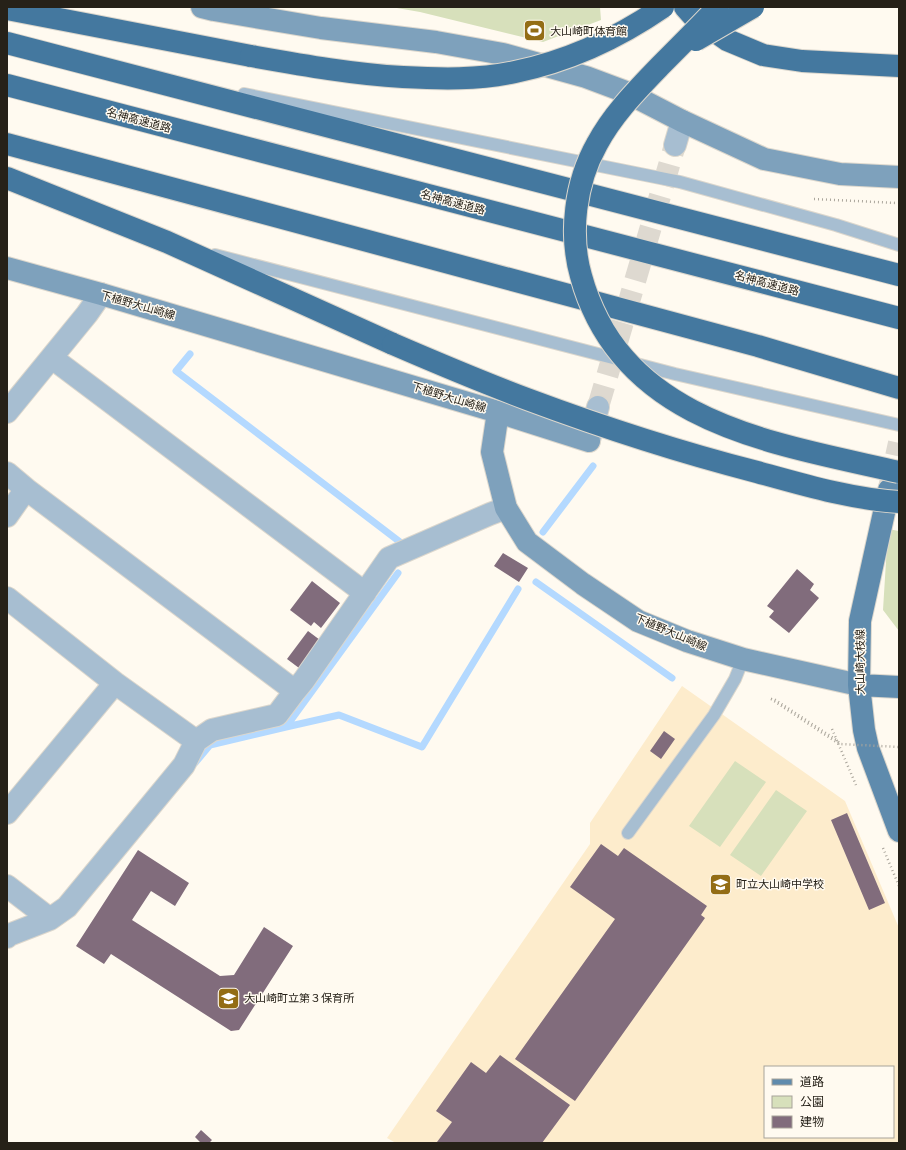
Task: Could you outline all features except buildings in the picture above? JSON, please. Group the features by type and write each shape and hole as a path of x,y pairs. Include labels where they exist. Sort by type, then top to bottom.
{"highway":[{"path":"7,8 306,66 372,75 430,79 474,78 514,72 563,59 591,48 628,30 663,7"},
{"path":"685,7 693,16 727,40 763,55 802,61 899,66"},
{"path":"718,7 626,101 607,127 591,154 581,185 575,224 578,267 587,296 593,311 617,349 647,380 693,412 727,427 896,488"},
{"path":"650,77 669,60 696,41 753,7"},
{"path":"7,43 899,275"},
{"name":"名神高速道路","path":"7,85 899,318"},
{"path":"7,144 758,346 899,381"},
{"path":"7,178 167,242 393,344 526,399 605,426 735,467 842,494 879,501 896,488"},
{"path":"758,346 899,388"}],"main road":[{"path":"202,7 321,28 436,42 503,54 586,76 626,92 682,121 764,159 840,174 899,177"},
{"name":"下植野大山崎線","path":"7,268 101,294 498,412 492,452 506,508 527,542 583,584 638,621 687,641 743,659 859,685"},
{"path":"498,412 589,441"},
{"name":"大山崎大枝線","path":"896,488 860,622 859,685 864,730 868,748 899,831"},
{"path":"859,685 899,687"}],"street":[{"path":"675,145 682,121"},
{"path":"7,412 52,358 101,294"},
{"path":"52,358 365,593"},
{"path":"589,441 598,407"},
{"path":"7,473 26,489 295,691"},
{"path":"7,516 26,489"},
{"path":"7,937 50,919 67,907 184,765 196,741 212,730 276,715 304,680 389,558 506,508"},
{"path":"7,598 115,682 196,741"},
{"path":"7,813 115,682"},
{"path":"7,886 50,919"}],"lane":[{"path":"80,61 680,182 836,225 899,245"},
{"path":"167,242 675,374 899,425"},
{"path":"628,833 714,715 735,679 743,659"}],"path":[{"path":"810,199 897,203"},
{"path":"771,699 839,744 899,747"}],"shaded area":[{"name":"町立大山崎中学校","path":"682,686 845,801 899,928 899,1143 396,1143 387,1138 590,844 590,823"}],"green space":[{"name":"大山崎町体育館","path":"391,7 600,7 601,20 543,42 420,12"},
{"path":"888,529 899,531 899,631 883,610"},
{"path":"735,761 766,782 720,847 689,826"},
{"path":"776,790 807,811 761,876 730,855"}],"waterway":[{"path":"190,354 176,371 400,542"},
{"path":"543,532 593,466"},
{"path":"195,763 210,745 286,727 398,573"},
{"path":"536,582 672,678"},
{"path":"286,727 339,715 422,747 518,589"}],"tunnel":[{"path":"598,407 675,145"},
{"path":"889,488 899,443"}],"place":[{"name":"大山崎町体育館","path":"535,31"},
{"name":"町立大山崎中学校","path":"721,884"},
{"name":"大山崎町立第３保育所","path":"229,998"}]}
